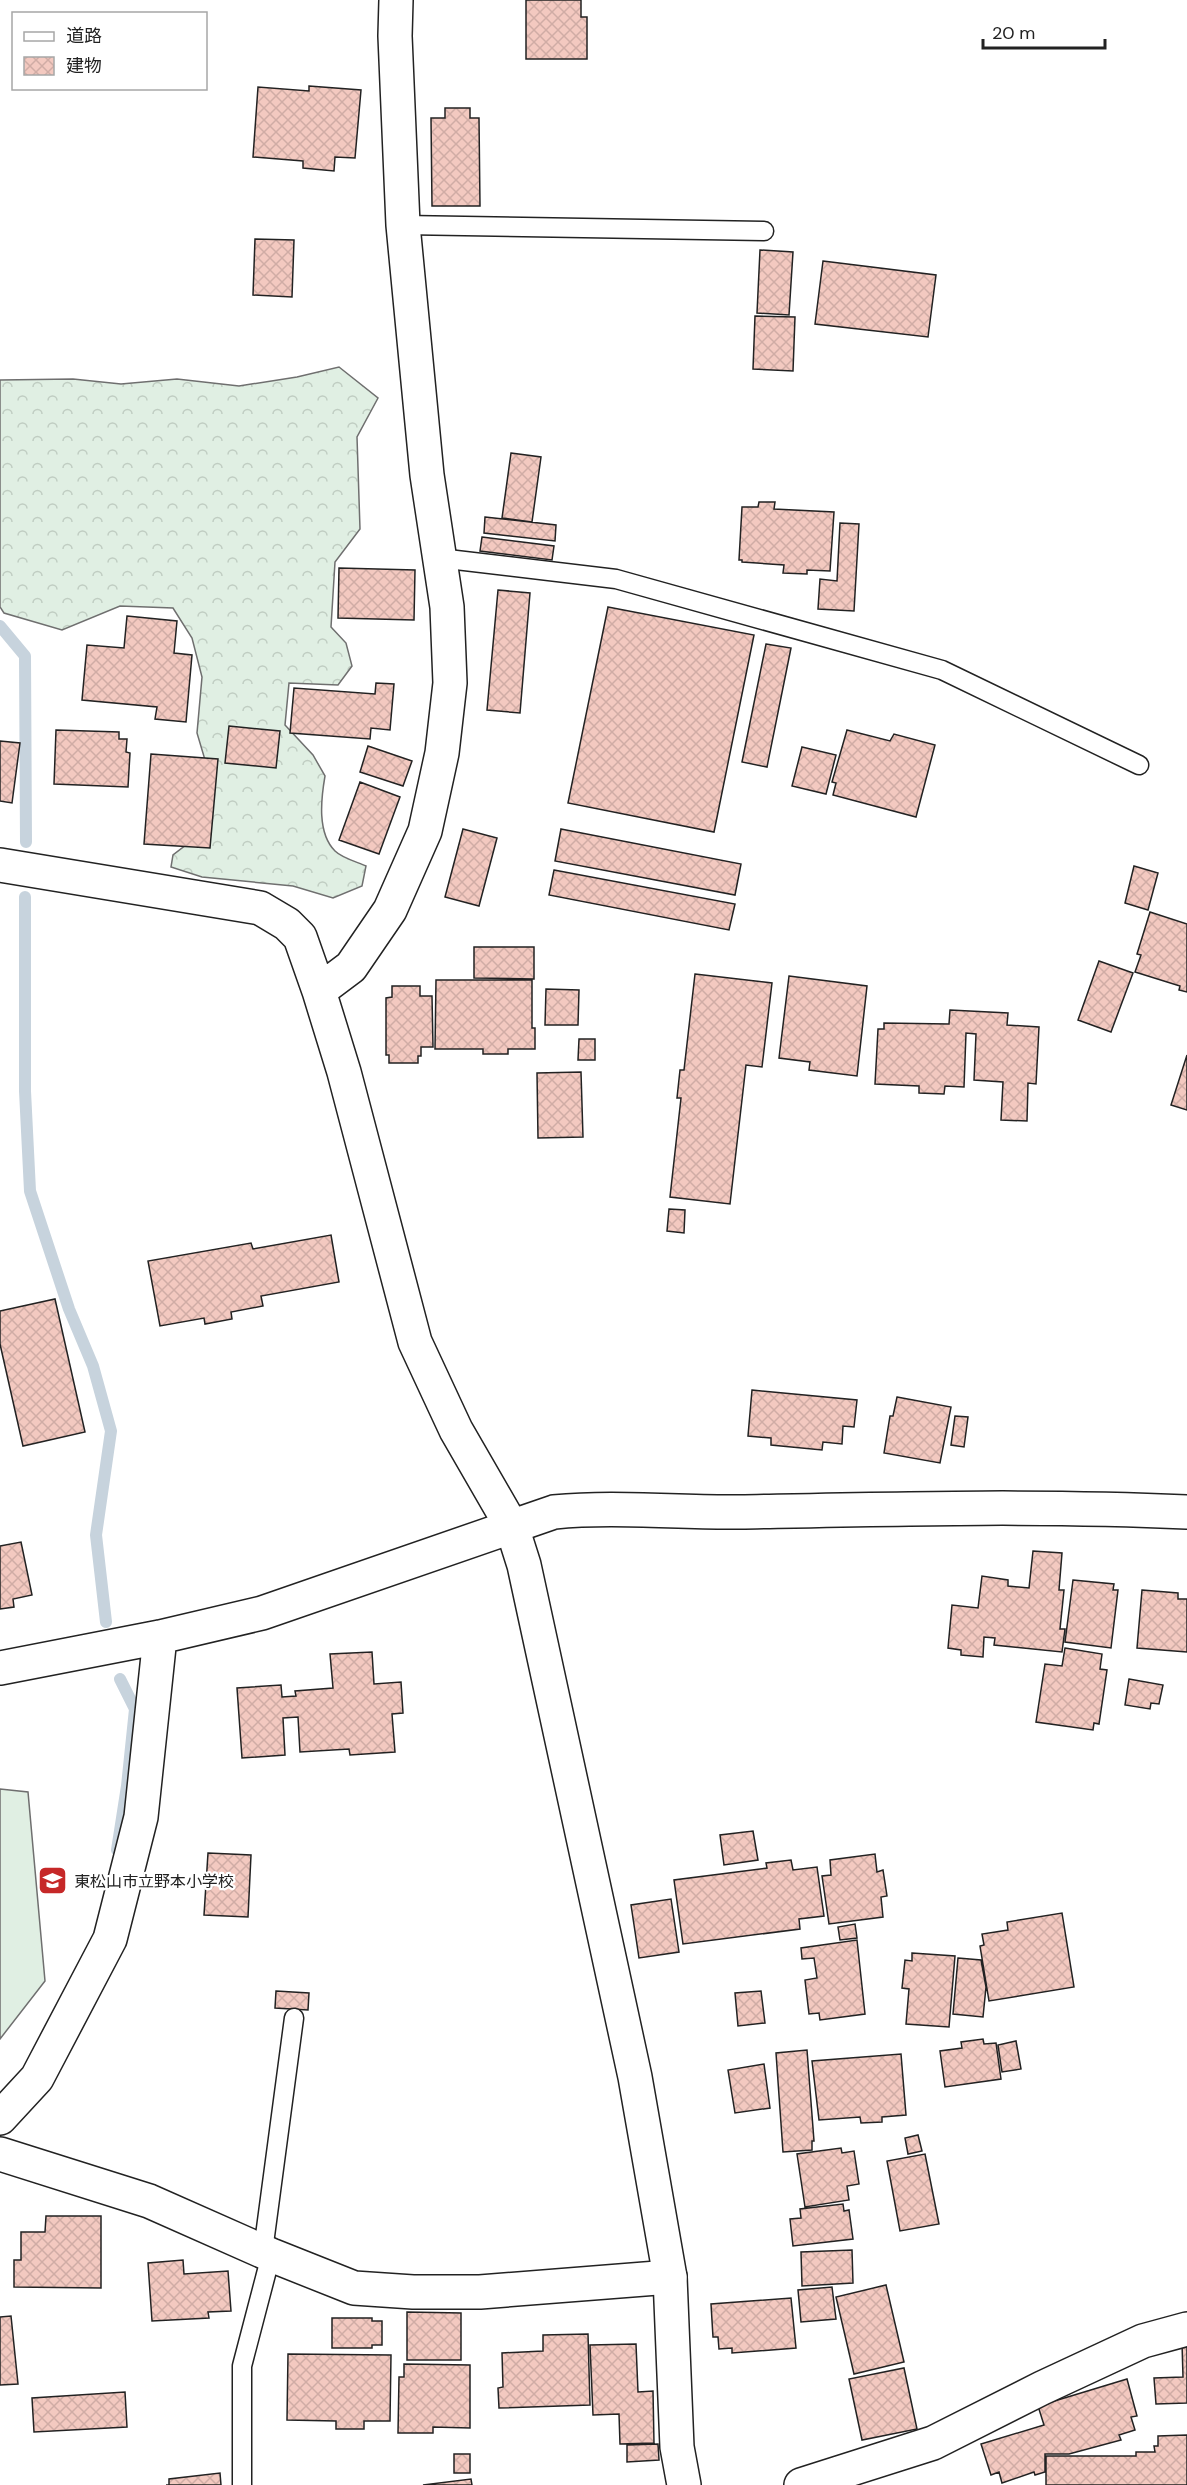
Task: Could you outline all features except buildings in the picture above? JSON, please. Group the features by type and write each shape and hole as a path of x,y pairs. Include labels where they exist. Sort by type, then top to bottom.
{"street":[{"path":"319,991 351,967 390,910 425,831 442,753 450,683 447,607 427,475 403,225 395,36 396,0"},
{"path":"0,865 260,908 287,924 300,937 344,1072 415,1341 456,1430 512,1527 524,1565 633,2065 670,2277 677,2447 684,2485"},
{"path":"0,1668 160,1637 262,1613 554,1512 588,1509 686,1513 1078,1507 1187,1512"},
{"path":"0,2118 37,2078 79,2002 110,1939 141,1817 160,1637"},
{"path":"0,2154 149,2201 354,2288 413,2292 480,2292 670,2277"},
{"path":"801,2485 933,2443 1042,2388 1143,2341 1187,2329"}],"lane":[{"path":"403,225 764,231"},
{"path":"440,558 616,579 942,670 1139,765"},
{"path":"242,2485 242,2366 267,2253 294,2018"}],"green space":[{"path":"339,367 378,398 357,437 360,529 335,562 331,627 346,643 352,666 338,685 289,683 285,725 313,755 325,776 322,815 329,844 342,856 366,866 362,886 333,898 293,886 202,877 171,867 173,855 204,831 208,770 197,733 202,677 192,638 173,608 120,606 62,630 4,613 0,607 0,380 73,379 121,384 177,379 239,386 297,377"},
{"path":"0,1789 28,1792 45,1981 0,2039"}],"waterway":[{"path":"0,626 25,656 26,842"},
{"path":"25,897 25,1091 30,1191 69,1309 93,1366 111,1431 96,1535 106,1622"},
{"path":"117,1850 127,1786 135,1709 120,1679"}],"place":[{"name":"東松山市立野本小学校","path":"53,1881"}]}
